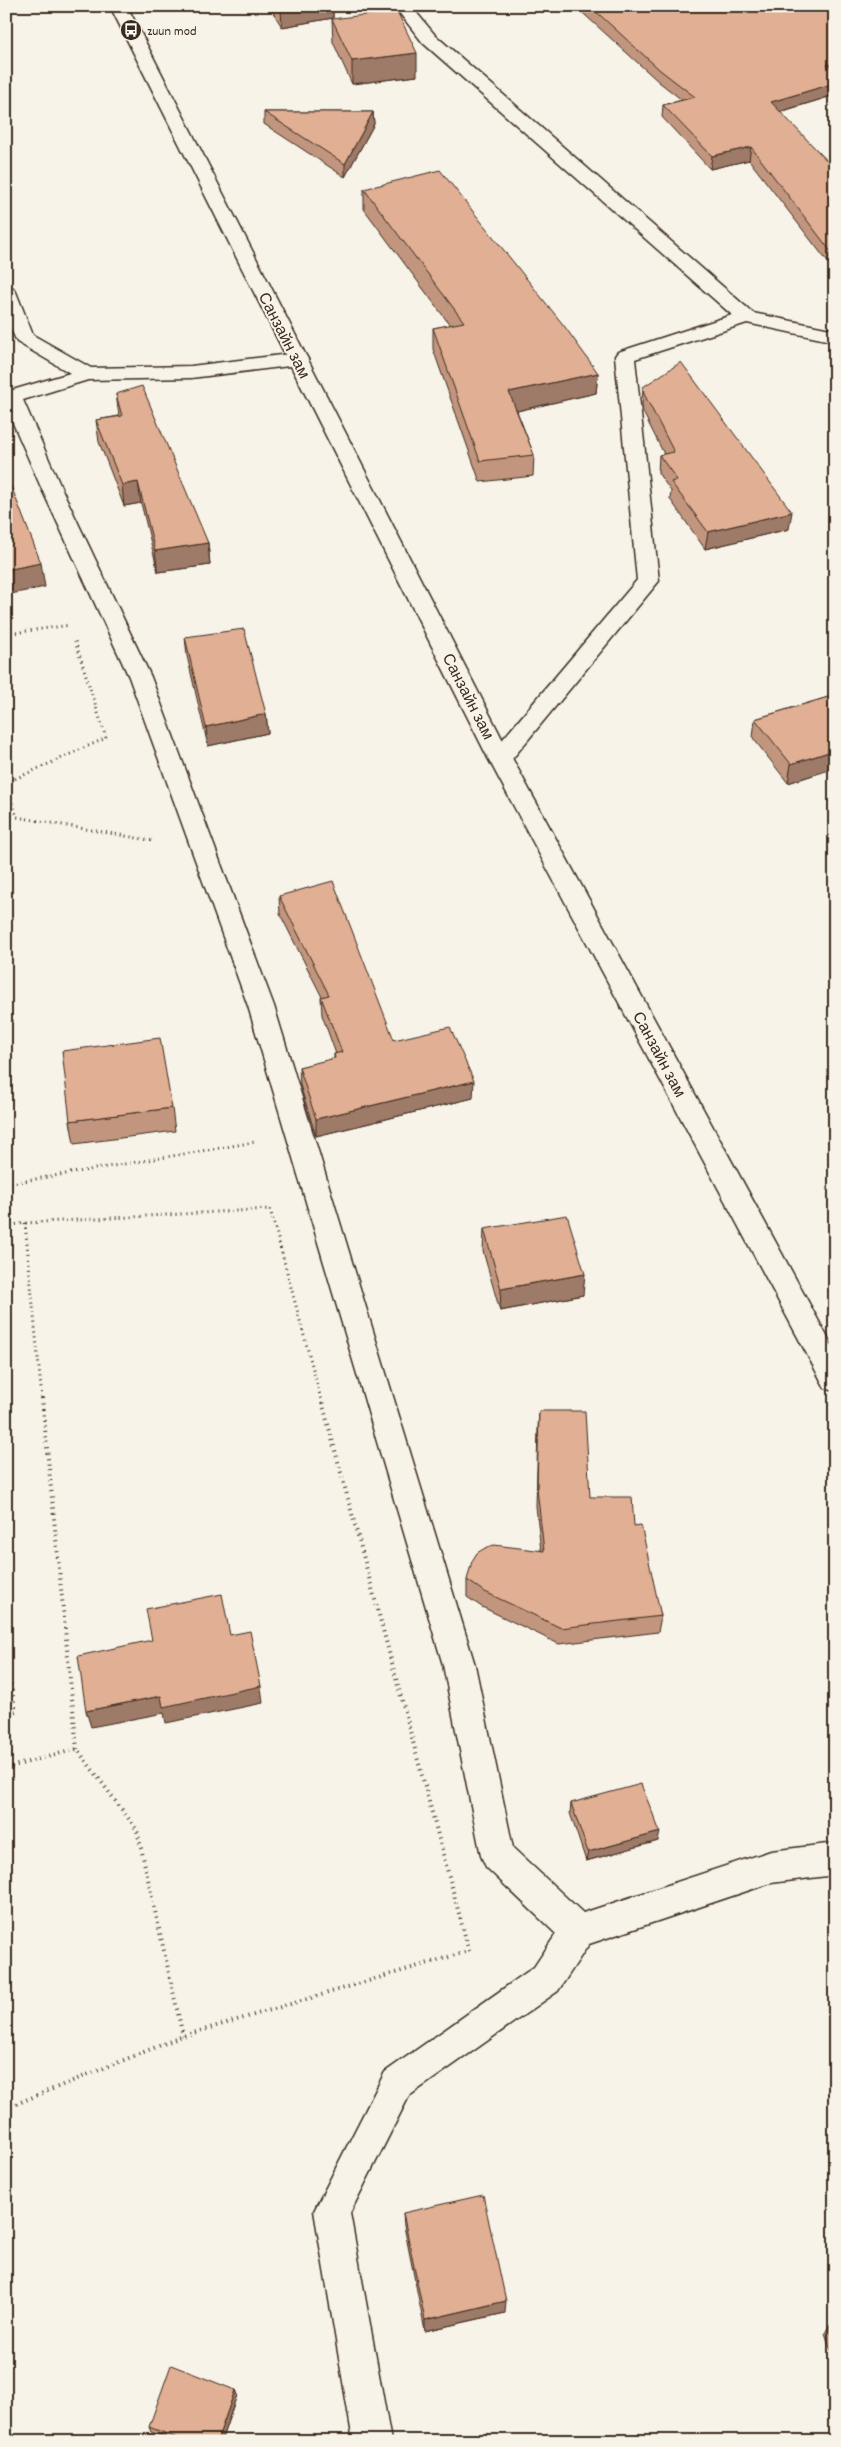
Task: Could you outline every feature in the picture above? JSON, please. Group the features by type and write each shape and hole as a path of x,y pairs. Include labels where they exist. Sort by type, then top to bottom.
{"street":[{"name":"Санзайн зам","path":"118,6 500,758 835,1379"},
{"path":"402,6 429,39 746,317 835,336"},
{"path":"6,292 24,338 87,374"},
{"path":"500,758 648,581 625,356 746,317"},
{"path":"298,359 191,372 87,374 12,396 50,485 140,677 261,1006 459,1665 498,1856 578,1931"},
{"path":"372,2441 332,2211 397,2084 546,1979 578,1931 771,1867 835,1859"}],"path":[{"path":"69,616 70,625 106,738 6,783 16,817 160,842"},
{"path":"6,634 70,625"},
{"path":"6,1184 300,1134"},
{"path":"6,1226 25,1222 270,1209 469,1951 183,2036 6,2108"},
{"path":"25,1222 77,1749 137,1830 183,2036"},
{"path":"6,1663 16,1711 6,1714"},
{"path":"6,1768 77,1749"}],"building":[{"path":"279,6 296,6 281,9"},
{"path":"590,6 835,6 835,63 827,65 835,70 835,83 771,102 835,169 835,252 832,253 751,147 712,156 663,105 695,97 660,70"},
{"path":"397,11 417,53 352,61 332,19"},
{"path":"264,112 373,112 345,164"},
{"path":"440,170 565,327 598,373 509,392 534,455 480,461 433,328 464,322 364,189"},
{"path":"681,362 792,512 708,532 671,482 677,480 659,455 674,452 644,394 643,387"},
{"path":"142,386 208,543 155,551 138,482 122,485 96,420 122,416 116,394"},
{"path":"6,473 41,563 6,570"},
{"path":"244,629 266,714 206,727 185,637"},
{"path":"835,695 835,750 791,764 755,719"},
{"path":"333,881 394,1040 450,1027 474,1081 316,1119 299,1067 335,1058 334,1054 342,1052 321,997 329,995 279,896"},
{"path":"160,1038 172,1108 70,1121 62,1051"},
{"path":"567,1215 585,1274 501,1289 484,1229"},
{"path":"539,1411 585,1411 590,1497 632,1497 634,1526 641,1525 661,1616 561,1628 483,1591 467,1580 472,1561 477,1553 485,1548 494,1545 544,1551 537,1489"},
{"path":"222,1594 230,1635 250,1631 261,1686 163,1707 161,1696 86,1711 78,1656 152,1640 146,1609"},
{"path":"641,1784 660,1832 588,1852 571,1803"},
{"path":"483,2195 506,2301 425,2320 403,2213"},
{"path":"835,2325 835,2344 829,2326"},
{"path":"171,2365 235,2390 217,2441 185,2441 149,2427"}],"place":[{"name":"zuun mod","path":"131,30"}]}
